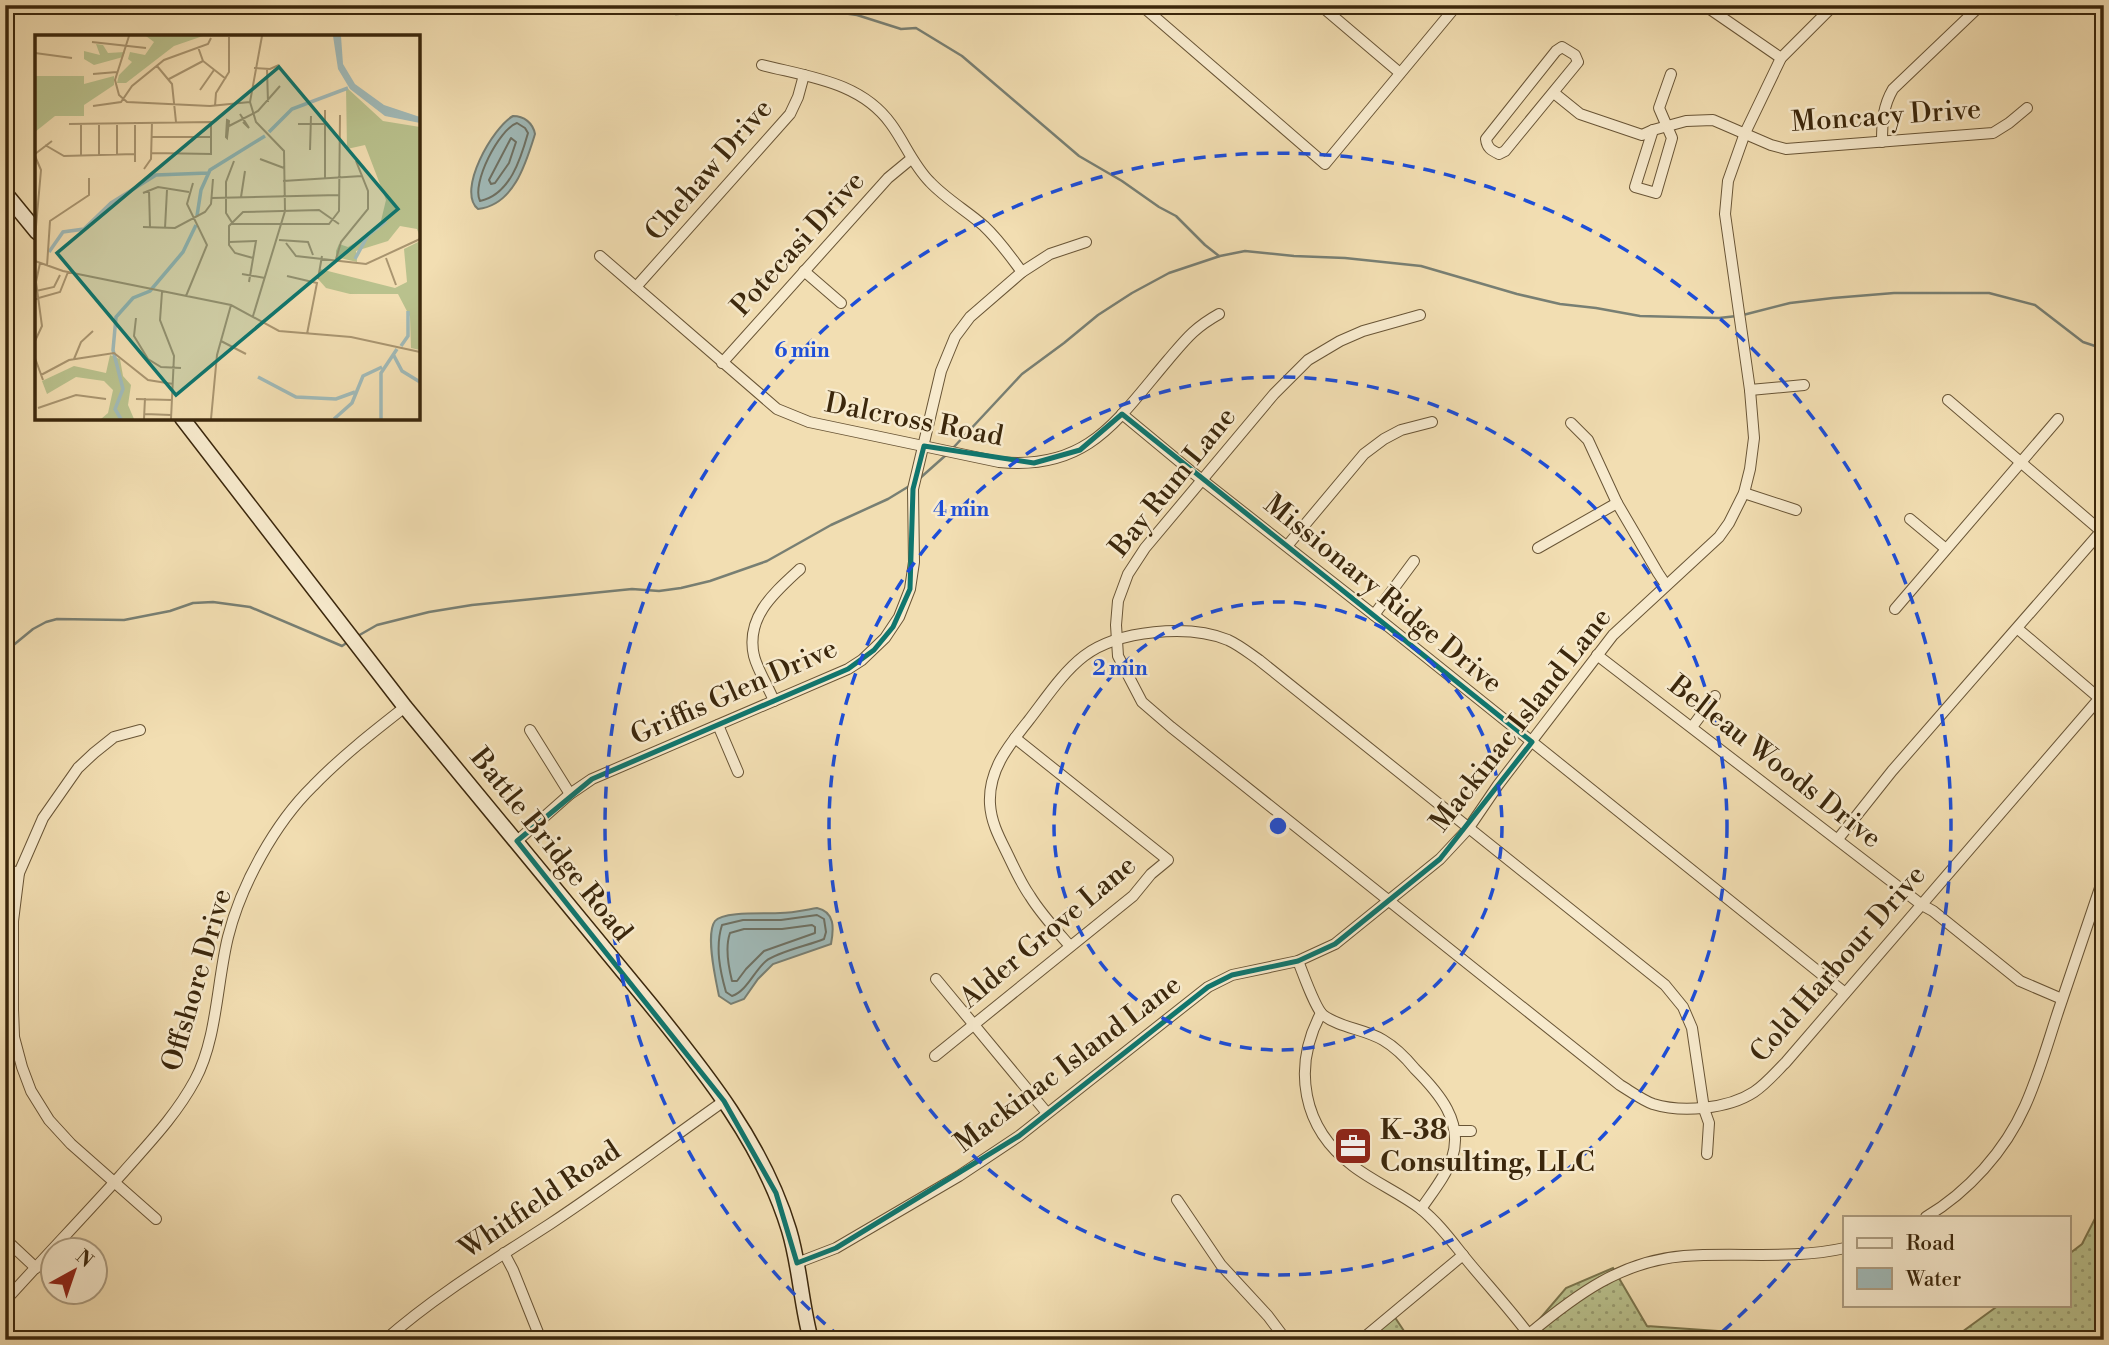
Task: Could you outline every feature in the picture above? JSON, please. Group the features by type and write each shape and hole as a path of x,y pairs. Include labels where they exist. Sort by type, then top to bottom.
{"street":[{"path":"1141,5 1325,164 1457,5"},
{"path":"1320,5 1401,73"},
{"path":"1704,5 1781,58"},
{"name":"Mackinac Island Lane","path":"797,1263 836,1248 1019,1136 1208,986 1232,975 1298,961 1335,944 1440,859 1468,829 1498,785 1623,624 1719,537 1744,493 1754,438 1750,390 1725,214 1728,181 1745,133 1781,58 1834,5"},
{"path":"1882,142 1883,113 1894,89 1981,5"},
{"path":"1562,47 1575,55 1578,62 1554,93 1505,151 1499,154 1486,145 1486,139 1562,47"},
{"path":"762,65 842,85 869,101 889,121 911,159 937,190 996,237 1022,272"},
{"path":"1653,130 1635,187 1656,193 1672,138 1659,108 1671,74"},
{"name":"Chehaw Drive","path":"636,287 790,114 804,75"},
{"path":"1554,93 1580,114 1642,135 1653,130"},
{"name":"Moncacy Drive","path":"1653,130 1698,120 1713,121 1786,149 1993,133 2027,108"},
{"name":"Potecasi Drive","path":"722,363 888,178 911,159"},
{"path":"5,193 35,230"},
{"name":"Griffis Glen Drive","path":"517,841 570,794 592,779 855,665 874,650 893,627 906,600 913,576 913,489 941,371 955,337 970,317 1022,272 1050,254 1086,242"},
{"name":"Dalcross Road","path":"600,256 777,409 809,422 999,461 1034,463 1080,450 1122,414 1199,325 1219,314"},
{"path":"804,271 841,303"},
{"name":"Bay Rum Lane","path":"1389,901 1142,702 1118,656 1116,610 1124,581 1144,548 1274,394 1308,360 1363,331 1420,315"},
{"path":"1750,390 1804,385"},
{"path":"1838,839 1892,771 2102,530 1948,400"},
{"name":"Missionary Ridge Drive","path":"1122,414 1845,993"},
{"path":"1895,609 2057,419"},
{"name":"Battle Bridge Road","path":"184,420 405,707 686,1049 724,1101 776,1194 797,1263 811,1340"},
{"path":"1287,546 1364,454 1401,430 1432,422"},
{"path":"1571,423 1588,440 1617,502 1667,585"},
{"path":"1744,493 1796,510"},
{"path":"1538,548 1617,502"},
{"path":"1910,519 1946,549"},
{"path":"1374,615 1414,561"},
{"path":"774,701 754,656 754,629 764,604 800,569"},
{"path":"2018,629 2101,695"},
{"path":"1070,946 1029,895 995,829 990,796 1000,758 1075,664 1091,651 1117,639 1182,631 1212,635 1237,645 1259,660 1647,969 1671,992 1683,1007 1692,1028 1704,1109 1709,1123 1707,1154"},
{"name":"Belleau Woods Drive","path":"1597,655 1933,911 2020,981 2062,999"},
{"name":"Cold Harbour Drive","path":"1389,901 1620,1085 1653,1104 1704,1109 1735,1102 1754,1092 1786,1062 2101,695"},
{"path":"1692,727 1716,696"},
{"name":"Offshore Drive","path":"5,1301 172,1117 196,1078 210,1038 229,935 246,886 262,853 284,820 311,787 405,707"},
{"path":"718,725 738,772"},
{"path":"140,730 114,737 78,768 43,818 19,873 13,921 13,1010 14,1037 22,1067 31,1091 49,1120 156,1219"},
{"path":"530,730 570,794"},
{"name":"Alder Grove Lane","path":"935,1056 1133,895 1151,874 1168,860 1015,738"},
{"path":"5,869 19,873"},
{"path":"1928,1216 1963,1190 2008,1138 2021,1115 2034,1084 2102,881"},
{"path":"1298,961 1321,1013 1383,1040 1402,1055 1435,1089 1448,1110 1455,1131 1453,1157 1421,1209"},
{"path":"936,978 1047,1113"},
{"path":"1321,1013 1311,1031 1305,1057 1305,1085 1310,1110 1322,1135 1337,1154 1421,1209 1444,1231 1531,1337 1571,1300 1600,1282 1663,1259 1685,1256 1808,1254 1843,1248"},
{"name":"Whitfield Road","path":"384,1340 421,1309 553,1222 724,1101"},
{"path":"1455,1131 1471,1131"},
{"path":"1177,1200 1221,1265 1268,1316 1286,1340"},
{"path":"5,1239 36,1268"},
{"path":"504,1253 541,1340"},
{"path":"1361,1340 1463,1255"}],"highlighted area":[{"path":"1122,414 1532,742 1440,859 1335,944 1298,961 1232,975 1208,987 1019,1136 836,1248 797,1263 776,1193 724,1101 517,841 592,779 848,669 874,650 893,627 910,589 913,489 924,446 1034,463 1080,450"}],"green space":[{"path":"2104,1201 2104,1340 1951,1340 1998,1306 2070,1306 2070,1253 2082,1244"},
{"path":"1613,1268 1647,1326 1775,1335 1792,1340 1550,1340 1537,1322 1566,1288"},
{"path":"1392,1313 1410,1340 1363,1340"}],"water":[{"path":"513,116 527,121 535,134 523,169 501,200 478,209 472,200 474,175 487,146 505,122"},
{"path":"817,908 827,913 832,922 831,944 773,964 744,999 731,1004 719,996 711,946 715,921 736,914 785,913"}],"waterway":[{"path":"639,5 676,14 792,6 857,15 901,29 916,28 962,56 1079,156 1176,216 1219,256"},
{"path":"953,448 1022,374 1098,315 1169,273 1220,256 1245,251 1421,266 1560,304 1640,316 1737,316"},
{"path":"1743,315 1790,303 1833,298 1894,293 1989,293 2035,305 2083,342 2104,349"},
{"path":"919,479 946,455"},
{"path":"356,637 377,625 472,605 632,589 659,591 710,581 767,561 911,485"},
{"path":"5,652 33,629 57,619 124,620 170,611 193,603 213,602 250,607 342,646 348,642"}],"place":[{"name":"K-38 Consulting, LLC","path":"1353,1146"}]}
